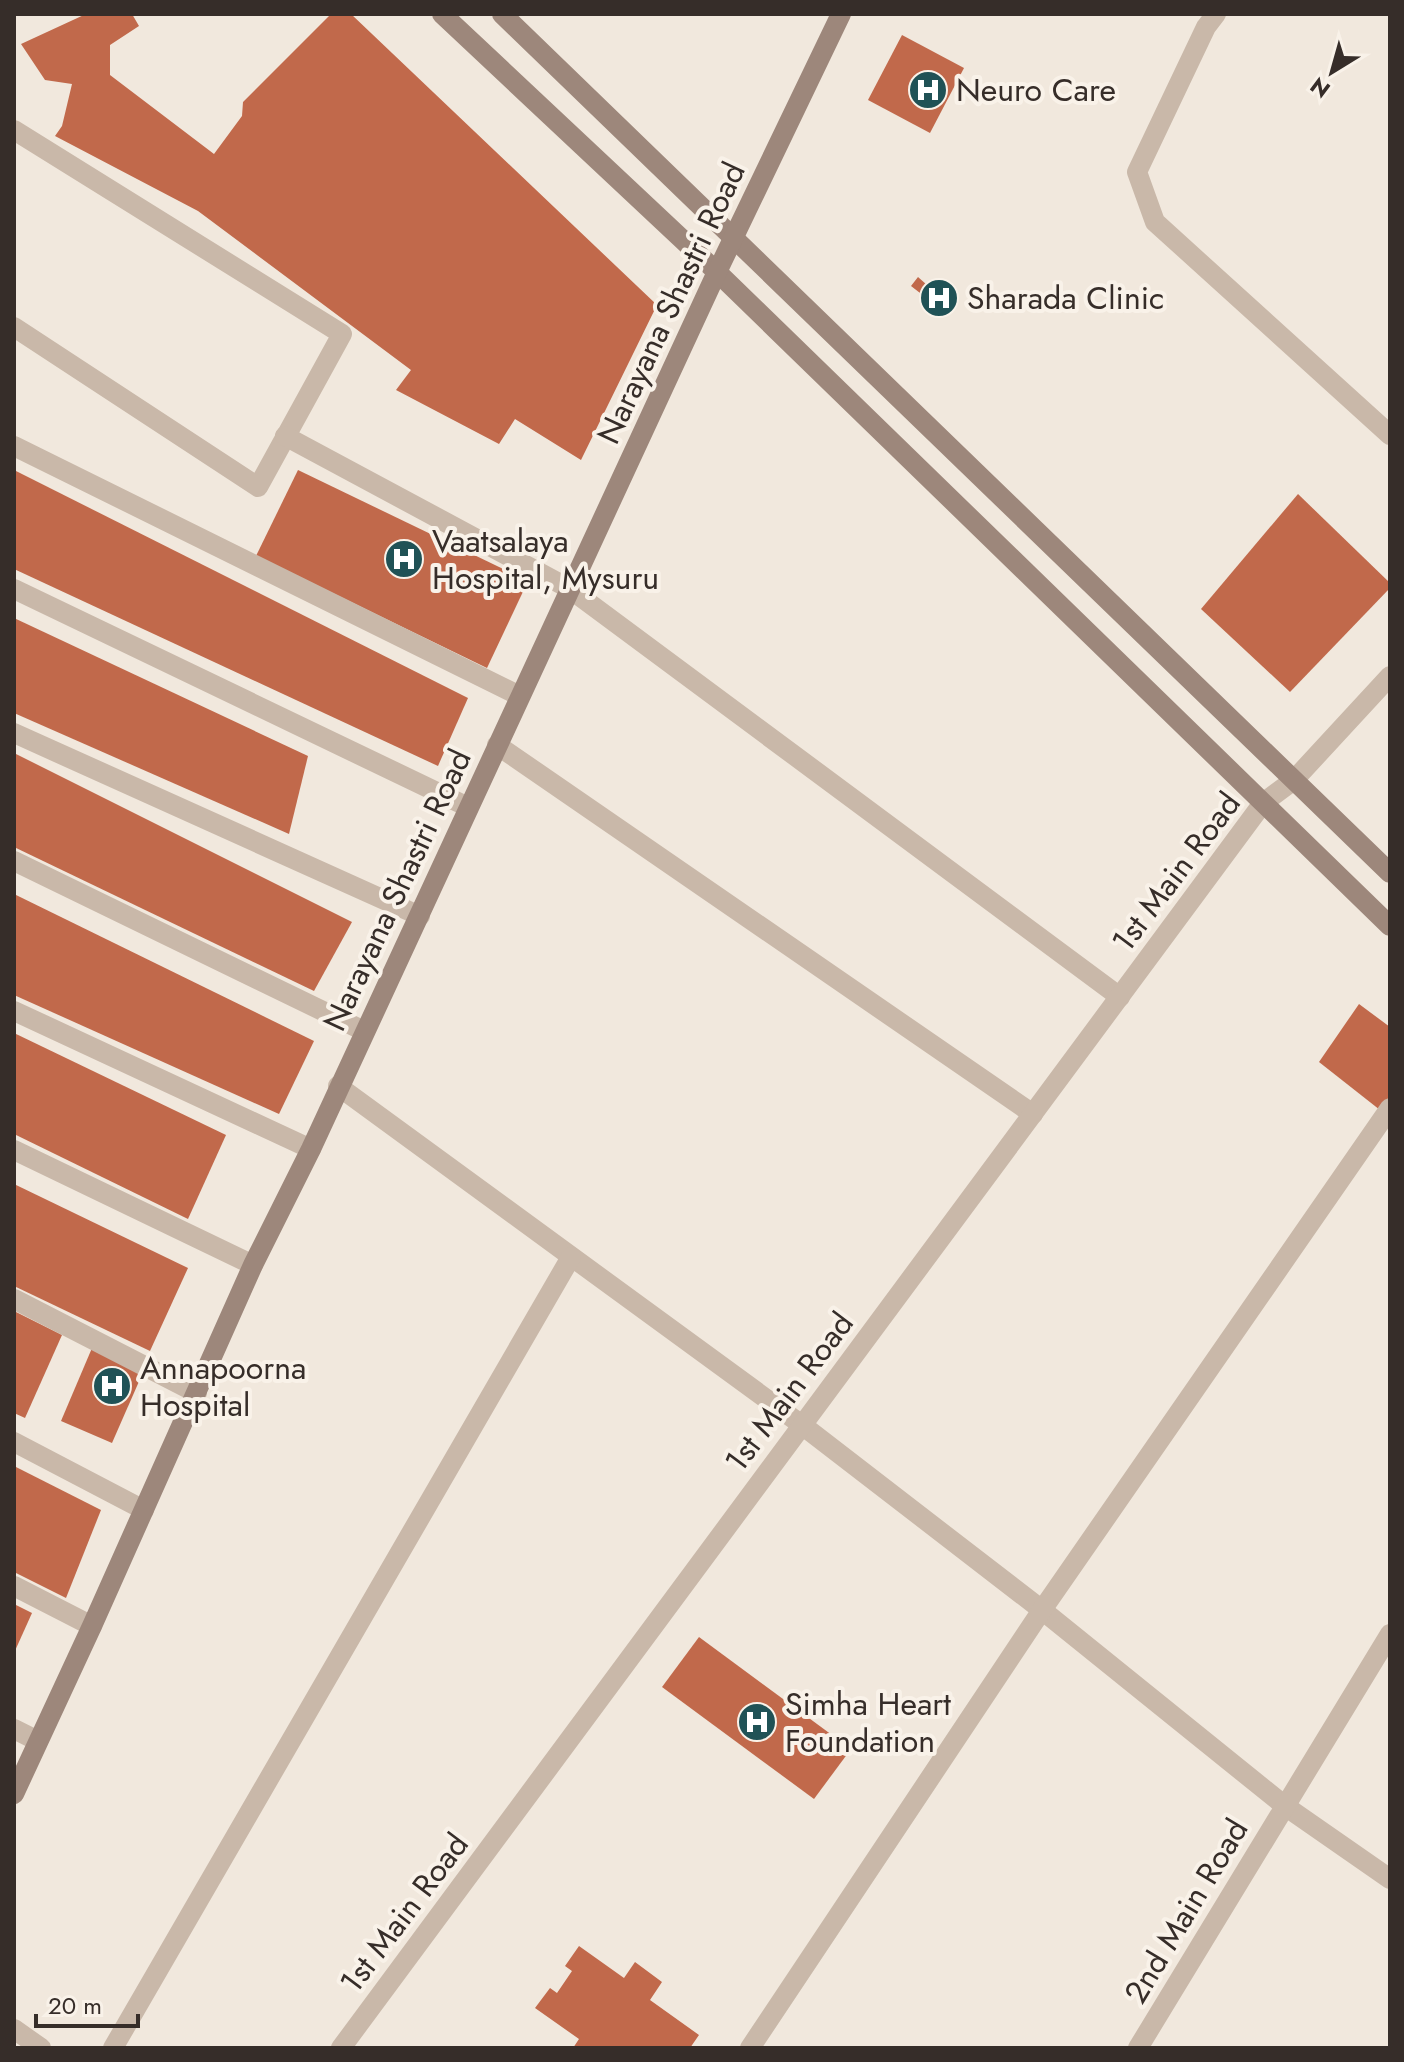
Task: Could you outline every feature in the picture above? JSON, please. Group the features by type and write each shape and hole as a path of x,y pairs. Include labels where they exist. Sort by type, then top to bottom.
{"street":[{"path":"442,14 717,272 1390,926"},
{"path":"502,14 1390,873"},
{"name":"Narayana Shastri Road","path":"14,1794 253,1265 311,1149 717,272 841,14"},
{"path":"1216,14 1206,27 1137,172 1155,222 1390,435"},
{"path":"14,130 342,334 258,487 14,327"},
{"path":"285,436 570,589 1120,997"},
{"path":"14,446 520,696"},
{"path":"14,589 468,807"},
{"name":"1st Main Road","path":"341,2048 1263,803 1294,780 1390,676"},
{"path":"14,733 420,916"},
{"path":"497,745 1033,1114"},
{"path":"14,861 364,1031"},
{"path":"14,1011 311,1149"},
{"path":"338,1086 802,1425 1042,1610 1285,1806 1390,1879"},
{"path":"750,2048 1042,1610 1390,1108"},
{"path":"14,1150 253,1265"},
{"path":"113,2048 571,1257"},
{"path":"14,1299 197,1393"},
{"path":"14,1442 144,1510"},
{"path":"14,1586 92,1626"},
{"name":"2nd Main Road","path":"1138,2048 1390,1634"},
{"path":"14,1729 38,1741"},
{"path":"14,2029 41,2048"}],"building":[{"path":"86,14 132,14 139,26 110,45 110,75 214,154 242,116 243,102 331,14 351,14 657,305 581,460 515,419 499,444 396,390 411,370 198,211 55,136 62,126 72,84 45,80 21,44"},
{"path":"902,35 964,68 930,133 868,100"},
{"path":"918,277 936,293 945,282 957,291 942,310 911,286"},
{"path":"14,470 468,698 438,766 14,569"},
{"path":"298,470 528,581 487,668 256,556"},
{"path":"1298,494 1390,583 1390,588 1290,692 1201,609"},
{"path":"14,618 308,756 289,834 14,713"},
{"path":"14,753 352,922 314,991 14,847"},
{"path":"14,894 314,1041 279,1114 14,995"},
{"path":"1359,1004 1390,1027 1390,1097 1380,1110 1319,1062"},
{"path":"14,1033 226,1135 188,1219 14,1134"},
{"path":"14,1184 188,1268 150,1351 14,1286"},
{"path":"14,1311 62,1335 25,1418 14,1413"},
{"path":"92,1348 144,1370 112,1443 61,1421"},
{"path":"14,1466 101,1510 66,1598 14,1572"},
{"path":"14,1604 32,1613 14,1653"},
{"path":"699,1637 851,1749 814,1799 662,1687"},
{"path":"579,1946 624,1978 635,1962 662,1982 650,2000 699,2035 690,2048 573,2048 579,2039 535,2008 550,1988 557,1993 572,1971 565,1966"}],"place":[{"name":"Neuro Care","path":"928,90"},
{"name":"Sharada Clinic","path":"939,298"},
{"name":"Vaatsalaya Hospital, Mysuru","path":"404,559"},
{"name":"Annapoorna Hospital","path":"112,1386"},
{"name":"Simha Heart Foundation","path":"757,1722"}]}
